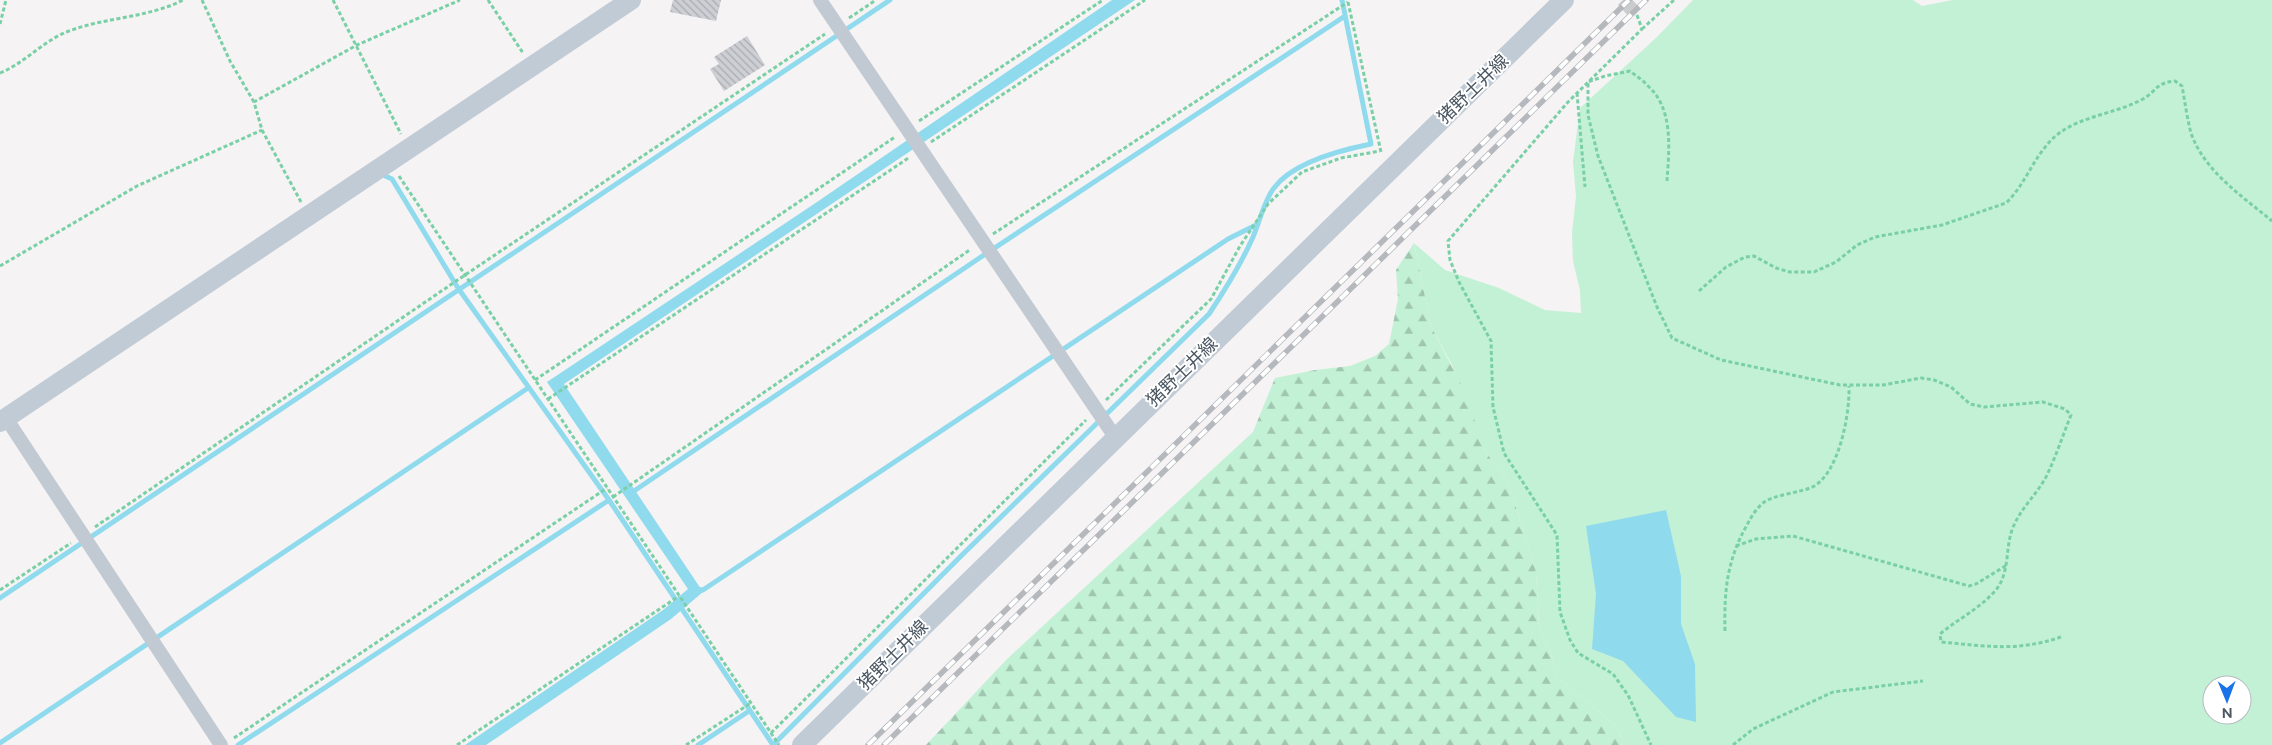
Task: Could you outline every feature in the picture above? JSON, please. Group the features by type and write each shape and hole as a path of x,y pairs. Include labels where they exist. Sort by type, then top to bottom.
{"main road":[{"path":"3,420 631,0"},
{"name":"猪野土井線","path":"802,745 1564,0"}],"street":[{"path":"820,0 1115,438"},
{"path":"3,420 226,742"}],"path":[{"path":"0,24 6,0"},
{"path":"0,73 12,68 68,31 166,8 183,0"},
{"path":"202,0 230,61 254,102 262,130 308,215"},
{"path":"332,0 357,45 408,148"},
{"path":"254,102 357,45 460,0"},
{"path":"488,0 531,66"},
{"path":"0,590 465,275 876,0"},
{"path":"535,380 907,129 1103,0"},
{"path":"548,399 1145,0"},
{"path":"1651,745 1628,695 1612,674 1578,653 1570,640 1560,612 1557,534 1504,453 1493,407 1491,341 1459,282 1450,260 1448,241 1577,93 1674,0"},
{"path":"613,497 983,241 1348,1 1386,175"},
{"path":"1637,15 1642,29"},
{"path":"1588,82 1630,71 1650,87 1665,110 1669,145 1667,181"},
{"path":"1699,291 1726,267 1745,256 1754,256 1776,268 1790,272 1814,272 1836,262 1857,245 1875,237 1942,225 2006,203 2014,196 2046,145 2063,130 2143,99 2163,82 2175,81 2182,86 2192,133 2202,155 2225,182 2272,221"},
{"path":"1588,82 1588,115 1598,156 1657,307 1672,338 1721,360 1849,386 1883,385 1921,378 1934,380 1951,387 1970,404 1984,407 2043,402 2065,409 2071,415 2046,476 2036,492 2021,509 2012,531 2003,577 1995,591 1940,634 1941,642 2004,648 2041,644 2061,637"},
{"path":"1577,93 1585,187"},
{"path":"0,266 10,258 137,186 262,130"},
{"path":"771,733 1096,410 1211,299 1240,246 1268,204 1302,172 1341,158 1380,151"},
{"path":"389,161 779,745"},
{"path":"1725,631 1725,596 1735,546 1753,514 1764,502 1812,488 1828,473 1836,458 1850,403 1849,386"},
{"path":"226,742 607,488"},
{"path":"1735,546 1756,539 1793,536 1969,586 1976,584 2007,564"},
{"path":"457,745 679,596"},
{"path":"1733,745 1753,730 1833,692 1923,681"},
{"path":"686,745 751,703"}],"green space":[{"path":"1693,0 1913,0 1922,6 1953,0 2272,0 2272,745 1625,745 1616,726 1557,677 1551,653 1539,627 1536,572 1508,481 1484,450 1452,365 1431,326 1414,243 1445,270 1499,288 1545,310 1581,313 1580,290 1573,261 1572,233 1576,196 1573,162 1580,108 1657,37"},
{"path":"1414,243 1431,326 1467,396 1484,450 1508,481 1536,572 1539,627 1551,653 1557,677 1616,726 1625,745 926,745 1007,659 1253,432 1275,378 1315,370 1350,366 1375,356 1389,344 1398,299 1396,270"}],"water":[{"path":"1112,0 1135,0 564,384 703,592 671,619 486,745 465,745 663,610 688,589 547,382 817,202"},
{"path":"1666,510 1681,576 1681,624 1695,664 1696,722 1676,717 1623,661 1592,649 1596,594 1586,526"}],"building":[{"path":"673,0 721,0 716,21 670,12"},
{"path":"747,36 765,65 724,91 710,69 719,64 714,57"}],"waterway":[{"path":"0,598 890,0"},
{"path":"381,174 392,179 458,288 609,500 773,745 962,555 1209,314 1243,257 1271,193 1282,179 1318,158 1371,144 1342,0"},
{"path":"631,493 978,259 1345,16"},
{"path":"696,589 703,590 1228,239 1258,224"},
{"path":"0,743 528,388"},
{"path":"238,745 609,500"},
{"path":"698,745 749,711"}],"tunnel":[{"path":"1623,0 1637,15"}],"railway":[{"path":"868,745 1629,0"},
{"path":"884,745 1646,0"}]}
